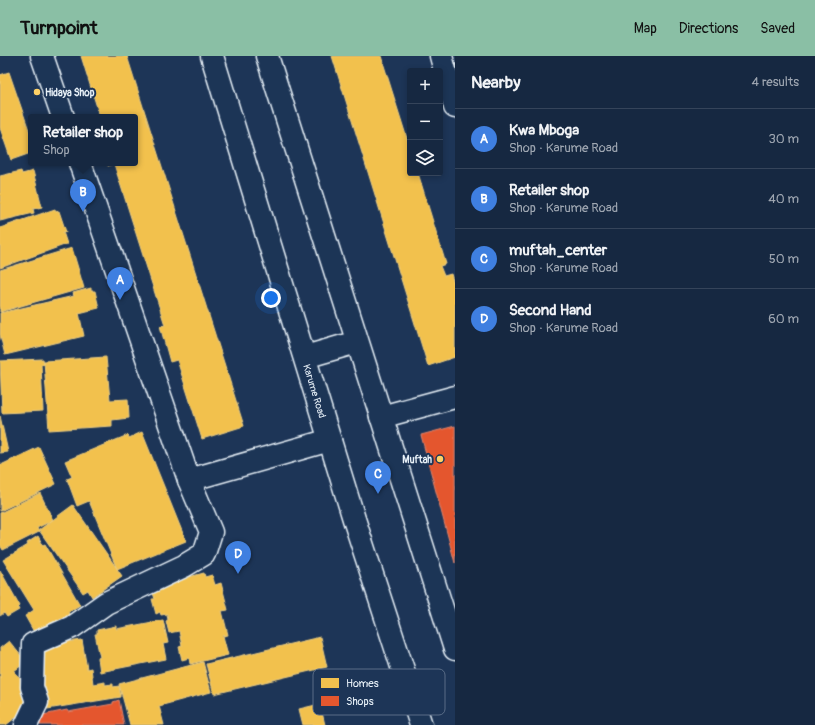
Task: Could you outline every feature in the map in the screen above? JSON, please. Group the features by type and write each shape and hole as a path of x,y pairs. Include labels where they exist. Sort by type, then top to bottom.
{"main road":[{"path":"42,56 63,114"},
{"name":"Karume Road","path":"212,56 357,527 403,669"},
{"path":"267,56 455,649"},
{"path":"441,56 455,107"},
{"path":"26,725 37,702 32,687 33,644 72,627 106,603 184,566 204,554 211,532 190,480 81,166"},
{"path":"305,357 357,342"},
{"path":"381,417 455,397"},
{"path":"190,480 330,440"},
{"name":"Karume Road","path":"418,715 421,725"}],"building: Homes":[{"path":"81,56 127,56 244,426 202,439 177,360 170,362 160,326 165,325 115,166 138,166 138,114 99,114"},
{"path":"332,56 381,56 407,138 407,176 419,176 446,264 440,266 444,276 451,274 455,288 455,357 428,366"},
{"path":"9,72 28,127 28,154 11,160 0,128 0,75"},
{"path":"21,171 22,174 33,171 42,207 33,209 34,213 0,221 0,176"},
{"path":"55,209 56,212 59,211 66,232 63,232 67,244 0,268 0,228"},
{"path":"72,248 84,288 0,312 0,270"},
{"path":"91,288 91,291 95,291 99,308 79,313 84,336 5,355 0,335 0,313 74,296 73,293"},
{"path":"106,357 110,400 128,399 129,418 112,420 112,426 49,430 44,361"},
{"path":"43,359 44,364 41,364 43,411 2,413 0,361"},
{"path":"0,416 8,452 0,453"},
{"path":"142,432 186,541 117,569 89,501 77,506 67,479 72,477 65,461 128,435 129,438"},
{"path":"39,447 56,484 0,511 0,462 1,465"},
{"path":"40,493 53,520 37,528 39,532 3,550 0,545 0,513"},
{"path":"73,505 122,576 92,597 88,590 83,593 39,530"},
{"path":"38,536 43,545 45,544 80,605 68,612 72,619 48,634 44,626 34,632 25,616 34,610 3,560 28,545 27,543"},
{"path":"0,570 20,606 18,608 19,610 7,617 4,613 0,616"},
{"path":"204,573 205,577 212,575 215,585 221,583 228,610 222,611 228,635 223,636 228,655 190,664 189,658 182,660 179,647 182,646 179,631 169,633 166,621 168,620 167,614 161,615 160,612 156,614 152,599 155,599 151,587"},
{"path":"163,620 168,643 163,644 166,659 100,672 98,658 100,657 95,634 97,634 97,630 116,626 116,629"},
{"path":"320,637 327,667 313,669 313,670 214,694 206,664"},
{"path":"82,640 87,669 91,668 93,684 105,682 105,685 113,684 113,687 119,686 121,697 41,710 34,647"},
{"path":"9,641 26,662 14,671 37,701 6,725 0,725 0,648"},
{"path":"203,662 211,692 159,706 164,725 130,725 119,684"},
{"path":"313,706 313,715 323,715 325,725 303,725 299,709"}],"building: Shops":[{"path":"455,426 455,563 421,435"},
{"path":"119,700 124,725 40,725 39,717 44,717 43,715 67,710 68,712 113,704 113,702"}],"place":[{"name":"Hidaya Shop","path":"37,92"},
{"name":"Retailer shop","path":"83,212"},
{"name":"Kwa Mboga","path":"120,300"},
{"name":"Muftah","path":"440,459"},
{"name":"muftah_center","path":"378,494"},
{"name":"Second Hand","path":"238,574"}]}
